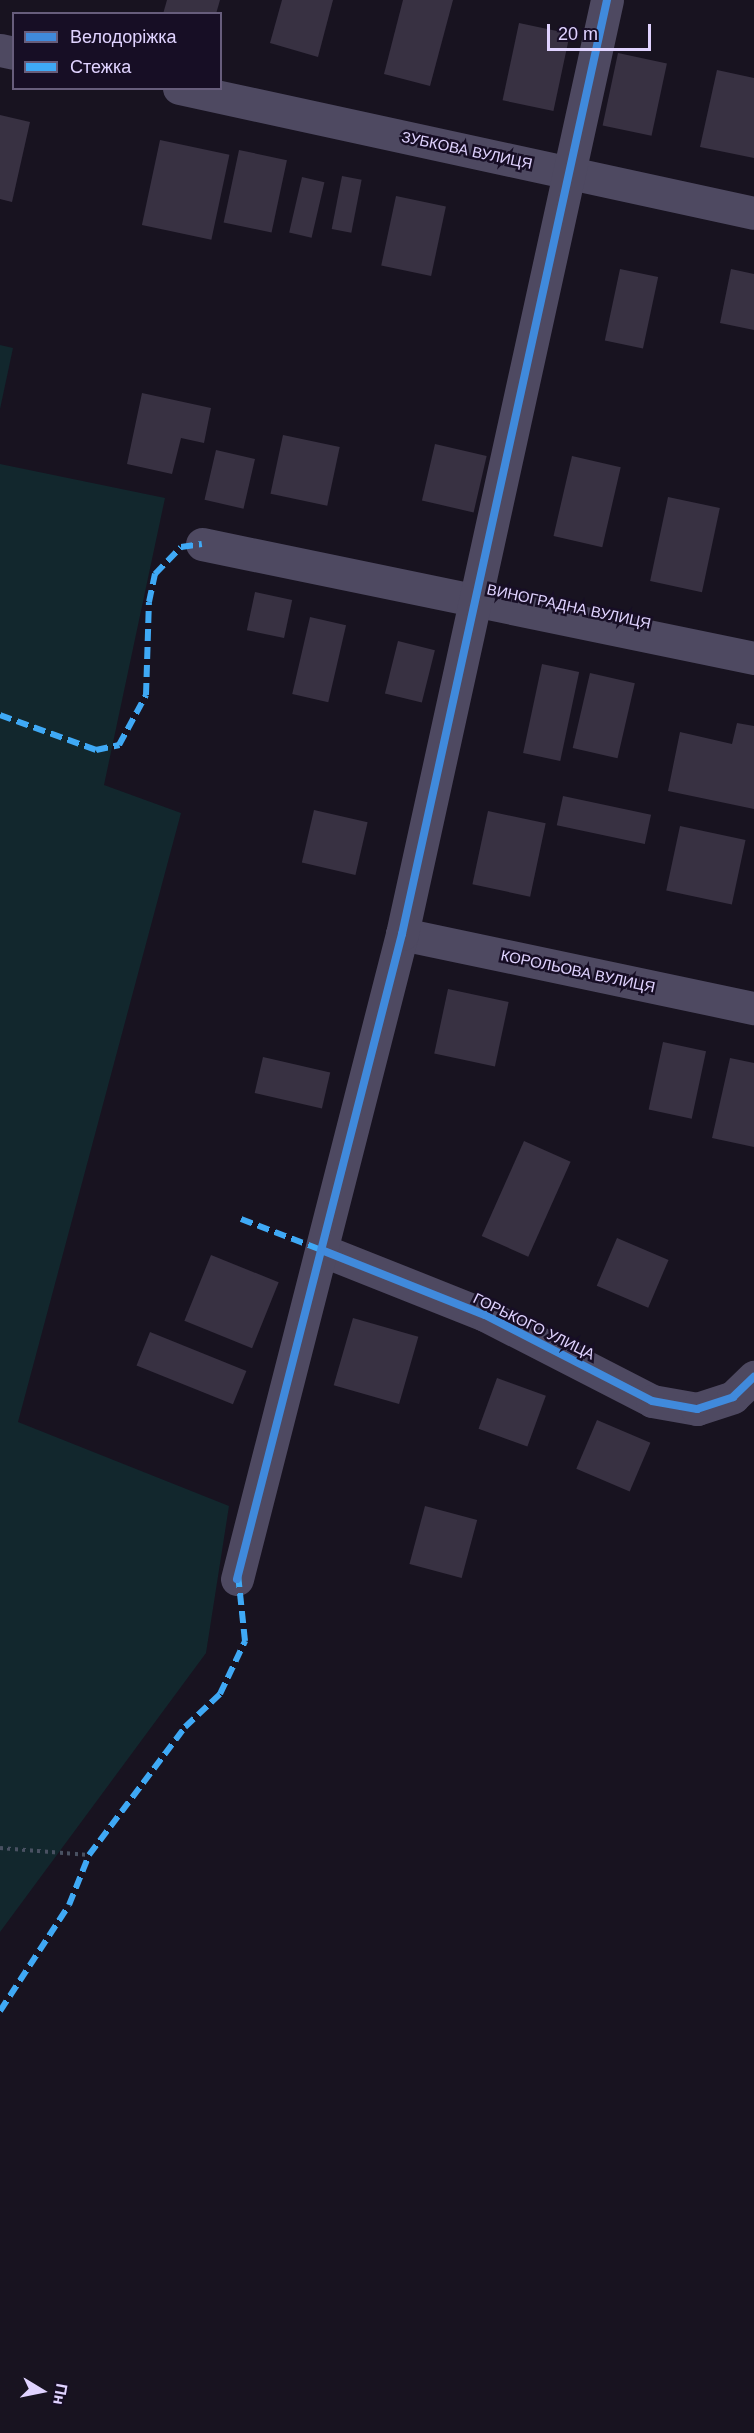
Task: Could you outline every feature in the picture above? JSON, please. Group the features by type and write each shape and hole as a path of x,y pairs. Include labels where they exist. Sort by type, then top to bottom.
{"street":[{"path":"237,1579 324,1251 402,934 478,601 568,172 607,0"},
{"name":"ЗУБКОВА ВУЛИЦЯ","path":"188,90 754,213"},
{"name":"ВИНОГРАДНА ВУЛИЦЯ","path":"202,544 754,658"},
{"name":"КОРОЛЬОВА ВУЛИЦЯ","path":"402,934 754,1008"},
{"name":"ГОРЬКОГО УЛИЦА","path":"324,1251 485,1315 652,1401 697,1409 743,1387"}],"path":[{"path":"0,1848 89,1855"}],"shaded area":[{"path":"0,345 13,348 0,409"},
{"path":"0,464 165,498 104,785 181,813 18,1422 229,1506 206,1653 0,1932"}],"building":[{"path":"167,0 220,0 217,12 164,12"},
{"path":"282,0 333,0 318,57 270,43"},
{"path":"403,0 453,0 430,86 384,74"},
{"path":"519,23 570,34 553,111 503,100"},
{"path":"618,53 667,63 652,136 603,125"},
{"path":"717,70 754,78 754,158 700,147"},
{"path":"0,115 30,122 12,202 0,199"},
{"path":"160,140 229,155 211,240 142,225"},
{"path":"239,150 287,160 272,233 224,222"},
{"path":"342,176 362,180 351,233 332,229"},
{"path":"302,177 324,182 312,238 289,233"},
{"path":"396,196 446,207 431,276 381,265"},
{"path":"620,269 658,277 643,349 605,340"},
{"path":"731,269 754,274 754,330 720,323"},
{"path":"142,393 211,408 204,443 181,438 172,474 127,464"},
{"path":"283,435 340,447 327,506 271,494"},
{"path":"435,444 487,456 474,512 422,501"},
{"path":"216,450 255,459 244,509 205,500"},
{"path":"572,456 621,467 602,547 554,536"},
{"path":"668,497 720,508 702,592 650,581"},
{"path":"255,592 292,600 284,638 247,630"},
{"path":"310,617 346,625 328,702 292,694"},
{"path":"398,641 435,650 422,703 385,693"},
{"path":"542,664 579,672 560,761 523,753"},
{"path":"590,673 635,683 617,758 573,748"},
{"path":"737,723 754,726 754,809 668,791 680,732 732,744"},
{"path":"563,796 651,815 645,844 557,825"},
{"path":"314,810 368,822 355,875 302,863"},
{"path":"488,811 546,823 530,897 472,884"},
{"path":"680,826 746,840 732,904 666,891"},
{"path":"448,989 509,1002 495,1066 434,1054"},
{"path":"663,1042 706,1051 692,1119 649,1109"},
{"path":"263,1057 330,1073 322,1109 255,1093"},
{"path":"730,1058 754,1063 754,1147 712,1138"},
{"path":"524,1141 571,1162 528,1257 482,1236"},
{"path":"617,1238 669,1260 648,1308 597,1286"},
{"path":"211,1255 279,1282 252,1348 184,1321"},
{"path":"353,1318 418,1337 399,1404 334,1385"},
{"path":"150,1332 246,1371 233,1404 137,1365"},
{"path":"497,1378 546,1396 527,1447 479,1429"},
{"path":"597,1420 650,1443 630,1491 576,1469"},
{"path":"425,1506 477,1520 462,1578 409,1564"}],"marked path":[{"path":"0,715 96,750 119,745 146,695 149,602 155,574 181,547 202,544"},
{"path":"241,1219 324,1251"},
{"path":"0,2011 69,1905 89,1855 185,1727 220,1694 245,1641 238,1574"}],"cycle path":[{"path":"237,1579 402,934 607,0"},
{"path":"324,1251 485,1315 652,1401 697,1409 733,1397 754,1377"}]}
